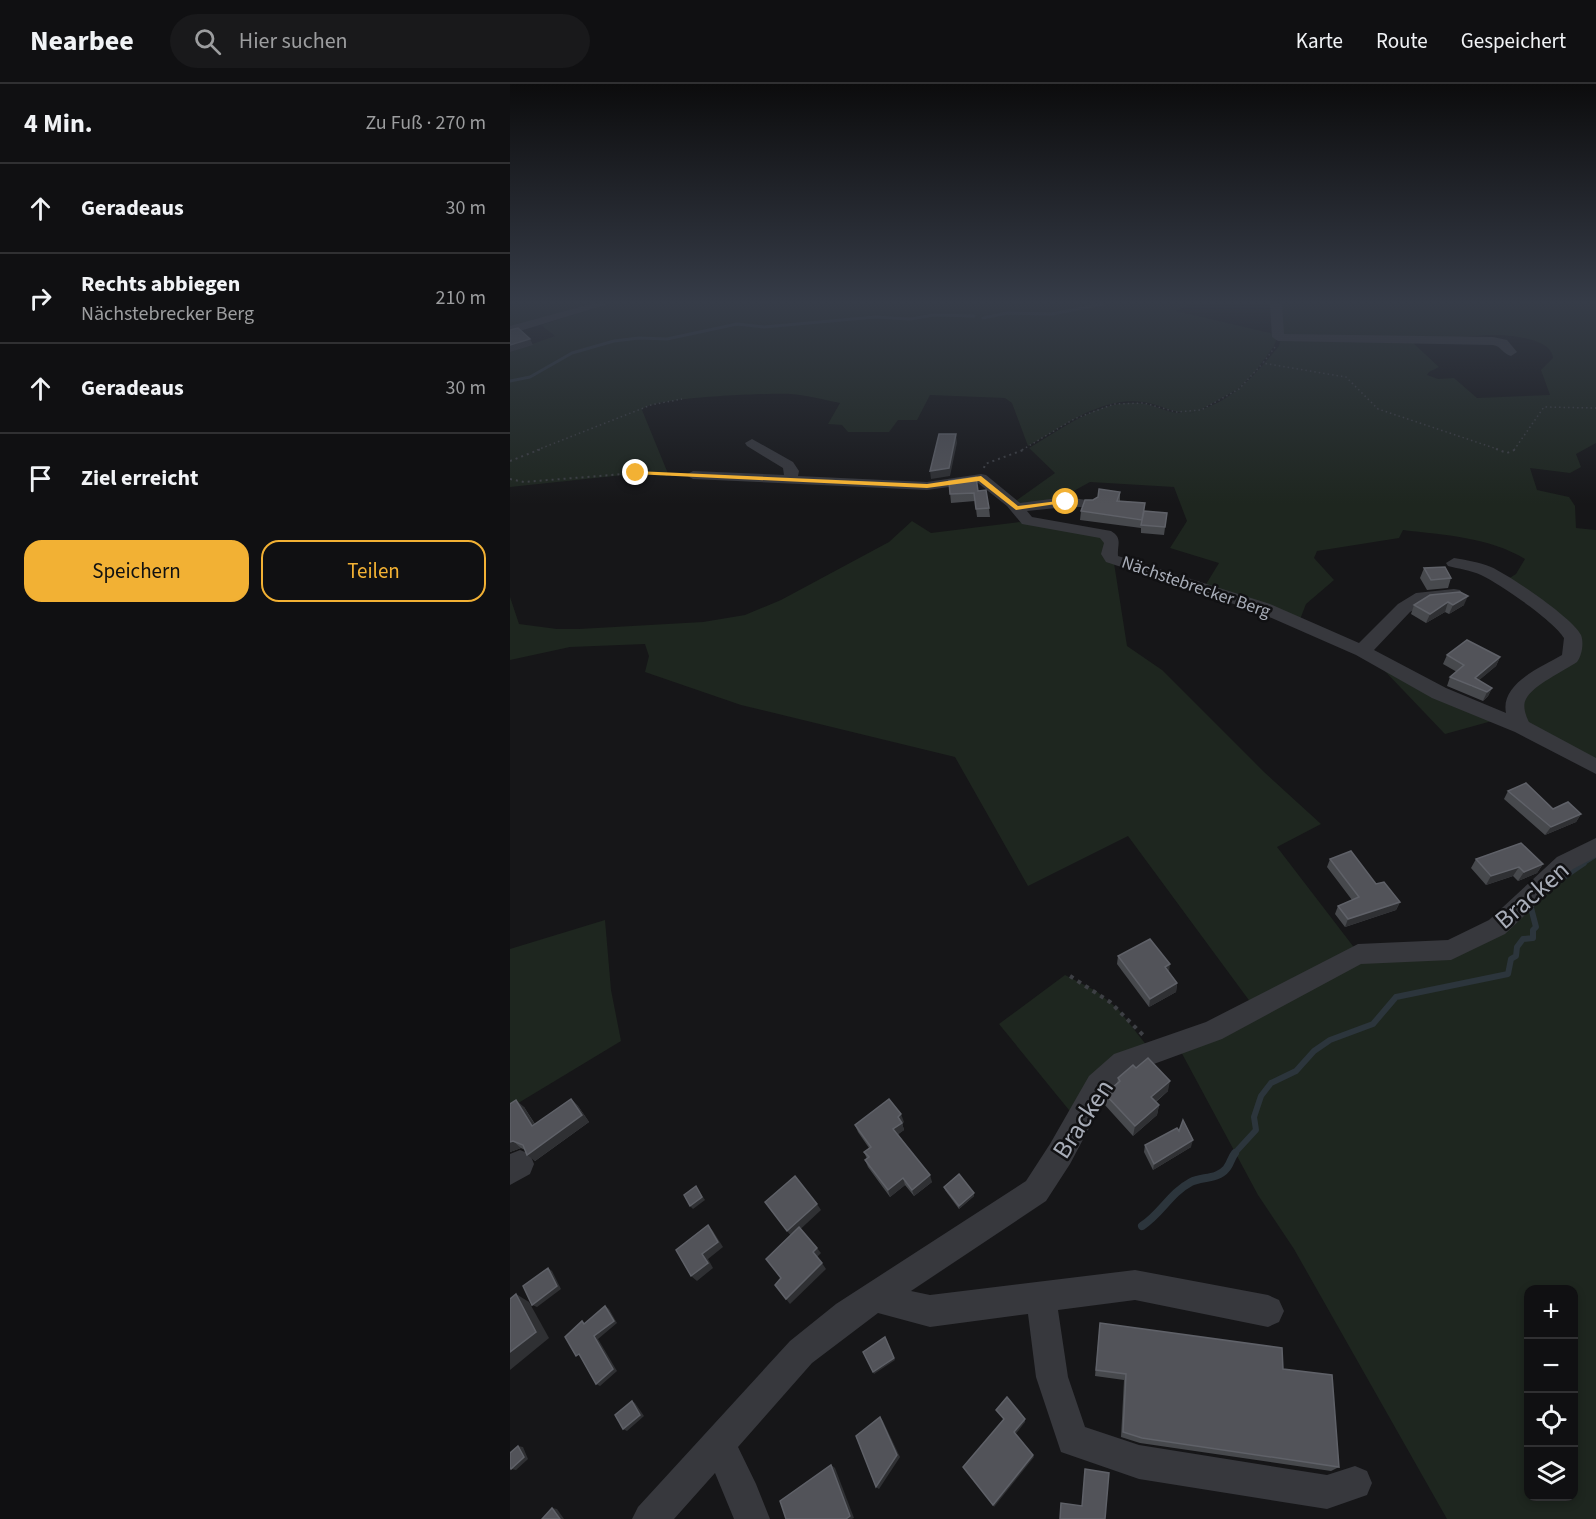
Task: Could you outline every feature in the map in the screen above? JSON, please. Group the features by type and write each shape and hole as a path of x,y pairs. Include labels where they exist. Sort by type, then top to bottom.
{"street":[{"path":"752,443 789,465 792,471 790,478"},
{"path":"693,475 927,486 981,478"},
{"name":"Nächstebrecker Berg","path":"981,478 1016,508 1027,521 1105,534 1110,537 1112,543 1109,554 1112,559 1264,608 1362,651 1439,693 1522,727 1596,766"},
{"path":"1016,508 1066,502 1089,504"},
{"path":"1454,563 1472,566 1490,573 1560,622 1572,635 1574,646 1570,658 1524,688 1515,699 1515,712 1522,727"},
{"path":"1362,651 1404,608 1422,597 1456,594"},
{"name":"Bracken","path":"650,1519 801,1352 847,1315 1036,1191 1060,1154 1098,1085 1123,1064 1213,1031 1358,954 1451,950 1497,927 1565,863 1596,847"},
{"path":"874,1297 930,1311 1136,1285 1268,1311"},
{"path":"1041,1297 1053,1377 1073,1440 1139,1462 1327,1492 1355,1483"},
{"path":"718,1443 744,1496 752,1519"}],"path":[{"path":"981,478 985,464 1028,447 1074,419 1101,408 1136,402 1176,412 1201,410 1239,389 1256,371"},
{"path":"1310,371 1346,377 1378,409 1507,453 1517,448 1544,407 1596,408"},
{"path":"510,461 651,405 682,399"},
{"path":"510,479 524,482 636,473 693,475"},
{"path":"1070,975 1098,990 1121,1009 1155,1052"}],"shaded area":[{"path":"510,371 1256,371 1238,389 1202,409 1228,397 1239,389 1257,371 1431,371 1427,375 1438,379 1454,378 1477,398 1550,395 1541,371 1596,371 1596,443 1576,454 1581,467 1570,473 1530,468 1537,490 1569,497 1575,506 1576,528 1596,530 1596,764 1528,727 1519,703 1576,647 1505,581 1516,574 1525,559 1511,552 1481,541 1403,530 1399,538 1317,551 1314,558 1334,580 1306,604 1299,622 1205,586 1219,563 1170,548 1187,521 1174,487 1090,482 1070,493 1069,501 1018,507 1013,503 1055,473 1029,448 1081,417 1124,403 1145,404 1183,413 1148,403 1127,401 1097,408 1028,446 1012,403 1005,398 930,395 917,420 898,420 889,432 848,432 842,425 828,424 840,403 803,395 759,394 687,399 666,402 642,410 669,476 633,474 510,487"},
{"path":"912,521 931,533 1019,522 1103,536 1114,563 1127,646 1162,670 1264,772 1321,824 1277,847 1356,950 1251,1003 1128,836 1028,886 955,757 741,705 645,672 649,656 645,644 570,647 510,660 510,597 519,624 557,629 703,622 745,615 781,600 889,542"},
{"path":"1382,668 1499,719 1445,734"},
{"path":"1596,850 1596,1519 1447,1519 1294,1249 1258,1195 1179,1048 1361,958 1453,953 1508,920"},
{"path":"605,920 611,990 621,1041 510,1108 510,949"},
{"path":"1065,975 1096,991 1118,1009 1151,1051 1073,1115 999,1024"}],"building":[{"path":"939,434 956,434 949,468 930,471"},
{"path":"976,477 978,491 986,490 989,508 976,509 974,493 950,494 949,481"},
{"path":"1099,489 1120,492 1117,501 1145,503 1142,520 1081,511 1085,500 1098,497"},
{"path":"1144,511 1167,513 1165,527 1141,525"},
{"path":"1445,567 1451,578 1431,580 1424,568"},
{"path":"1460,592 1468,596 1453,605 1448,602 1430,614 1414,605 1430,595"},
{"path":"1467,640 1500,657 1475,678 1492,688 1487,692 1450,677 1464,665 1447,655"},
{"path":"1526,783 1553,809 1568,802 1581,814 1551,827 1508,791"},
{"path":"1521,843 1543,864 1524,872 1519,867 1491,876 1476,859"},
{"path":"1351,851 1376,884 1384,882 1400,902 1348,919 1338,906 1359,897 1330,859"},
{"path":"1150,939 1170,964 1165,967 1177,983 1150,999 1118,956"},
{"path":"1148,1058 1170,1081 1151,1097 1159,1105 1135,1126 1105,1094 1133,1065 1136,1068"},
{"path":"571,1099 582,1115 527,1155 523,1145 510,1142 510,1104 516,1100 532,1126"},
{"path":"889,1099 901,1114 898,1117 902,1123 893,1129 930,1175 912,1190 903,1178 888,1190 865,1160 869,1157 864,1152 871,1147 855,1125"},
{"path":"1183,1120 1193,1140 1154,1164 1145,1145 1177,1128 1179,1131"},
{"path":"959,1174 974,1193 959,1206 944,1187"},
{"path":"795,1176 817,1204 787,1231 765,1202"},
{"path":"696,1186 702,1197 690,1206 684,1195"},
{"path":"708,1225 718,1242 702,1254 708,1263 691,1276 676,1250"},
{"path":"799,1227 817,1248 813,1252 822,1263 786,1299 775,1285 781,1278 766,1259"},
{"path":"548,1268 557,1286 532,1305 523,1286"},
{"path":"516,1294 536,1332 510,1352 510,1299"},
{"path":"605,1306 614,1321 594,1336 613,1369 596,1384 579,1354 576,1356 565,1337 582,1321 584,1324"},
{"path":"1100,1323 1282,1348 1283,1369 1332,1375 1339,1467 1142,1438 1123,1432 1126,1374 1096,1370"},
{"path":"885,1337 894,1358 873,1372 863,1352"},
{"path":"1007,1397 1025,1419 1014,1432 1033,1455 993,1505 963,1467 1004,1419 996,1410"},
{"path":"632,1401 640,1415 623,1429 615,1415"},
{"path":"880,1417 897,1455 876,1487 856,1436"},
{"path":"518,1446 524,1457 511,1469 510,1453"},
{"path":"831,1465 850,1516 846,1519 786,1519 780,1501"},
{"path":"1085,1469 1109,1473 1105,1519 1060,1519 1061,1503 1082,1506"},
{"path":"552,1508 560,1519 542,1519"}],"waterway":[{"path":"510,381 530,377 541,371"},
{"path":"1582,864 1596,855"},
{"path":"1565,876 1584,863"},
{"path":"1233,1155 1256,1130 1254,1117 1261,1096 1271,1083 1296,1071 1314,1051 1330,1040 1373,1024 1396,997 1508,974 1511,959 1516,956 1517,947 1523,939 1533,938 1533,930 1536,927 1530,904"},
{"path":"1142,1226 1191,1182 1223,1172 1235,1153"}],"route":[{"path":"636,473 790,478 927,486 981,478 1016,508 1066,502"}]}
